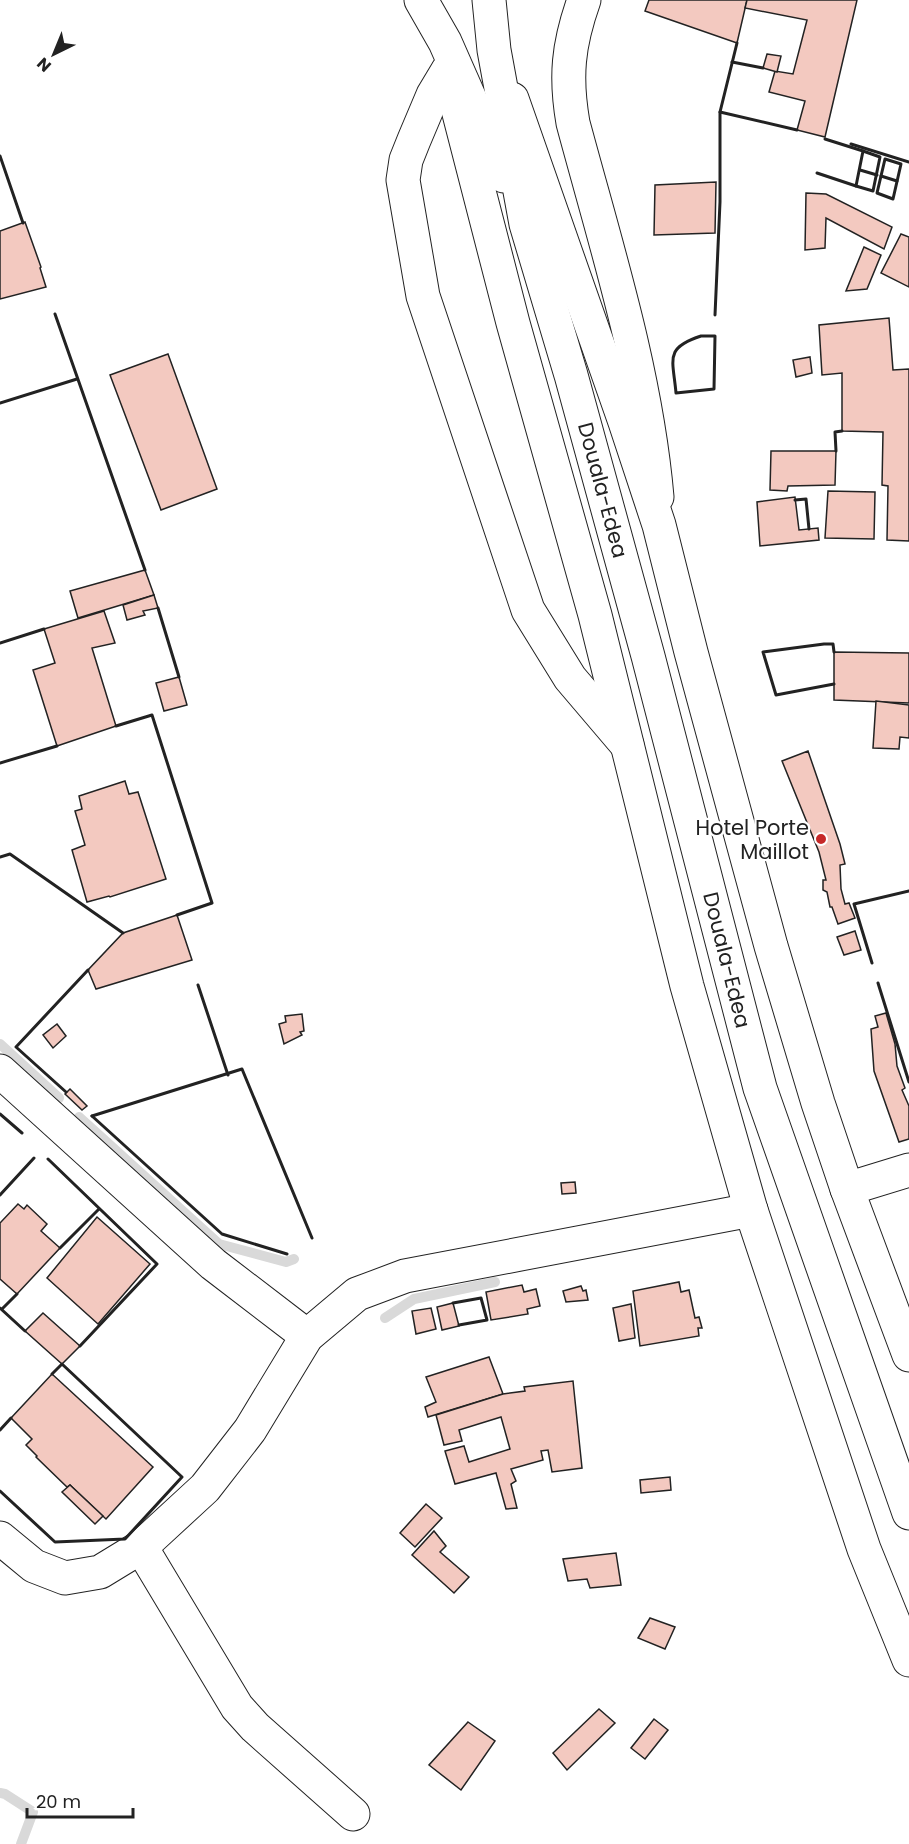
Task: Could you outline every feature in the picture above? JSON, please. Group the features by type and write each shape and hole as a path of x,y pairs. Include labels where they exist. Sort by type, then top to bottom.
{"main road":[{"path":"421,0 526,224"},
{"path":"489,0 494,50 526,224"},
{"path":"584,0 577,18 567,66 568,94 573,123 628,330 650,438 659,525"},
{"path":"494,50 659,525 771,946 818,1103 847,1189 909,1355"},
{"path":"446,56 513,323 595,615 687,986 751,1210 864,1549 909,1660"},
{"path":"446,56 434,95 406,160 403,180 423,296 528,610 570,678 627,745"},
{"name":"Douala-Edea","path":"526,224 574,386 648,656 760,1088 909,1513"},
{"path":"0,1071 213,1264 307,1336"},
{"path":"847,1189 909,1170"},
{"path":"0,1538 33,1566 65,1578 100,1572 141,1547 205,1488 250,1430 307,1336 357,1294 405,1276 751,1210"},
{"path":"141,1547 237,1707 255,1727 353,1814"}],"building":[{"path":"649,0 747,0 737,43 645,11"},
{"path":"747,0 857,0 825,137 797,130 805,101 769,92 775,71 793,74 807,20 745,8"},
{"path":"767,54 781,56 777,72 763,68"},
{"path":"716,182 715,233 654,235 655,185"},
{"path":"806,193 826,194 892,227 884,249 826,218 825,248 805,250"},
{"path":"25,222 46,287 0,299 0,231"},
{"path":"901,234 909,237 909,287 881,273"},
{"path":"864,247 881,255 867,289 846,291"},
{"path":"889,318 893,370 909,369 909,541 887,540 888,486 882,485 883,432 842,431 842,373 822,375 819,325"},
{"path":"168,354 217,489 161,510 110,375"},
{"path":"810,357 812,373 796,377 793,360"},
{"path":"771,451 836,451 835,485 788,486 787,491 770,490"},
{"path":"828,491 875,492 874,539 825,538"},
{"path":"795,497 799,530 818,528 819,540 760,546 757,502"},
{"path":"145,570 154,595 78,618 70,591"},
{"path":"154,595 158,608 143,611 145,615 127,620 123,605"},
{"path":"104,611 115,643 92,648 116,726 57,746 33,670 55,663 44,629"},
{"path":"834,652 909,653 909,703 834,700"},
{"path":"179,677 187,705 164,711 156,683"},
{"path":"876,701 909,705 909,738 900,737 899,749 873,748"},
{"path":"808,751 845,864 840,865 841,889 845,904 849,903 855,918 838,924 832,907 830,907 827,892 823,890 823,880 826,880 819,852 782,761"},
{"path":"125,781 129,794 138,792 166,879 87,902 72,850 85,845 75,811 82,809 79,796"},
{"path":"177,915 192,960 96,989 88,970 123,933"},
{"path":"855,931 861,950 844,955 837,937"},
{"path":"886,1013 895,1044 897,1066 905,1088 902,1090 909,1106 909,1139 899,1142 874,1071 871,1029 878,1027 875,1016"},
{"path":"302,1014 304,1031 300,1032 302,1035 284,1044 279,1024 286,1022 285,1016"},
{"path":"57,1024 66,1036 53,1048 43,1035"},
{"path":"70,1089 87,1106 82,1110 65,1094"},
{"path":"575,1182 576,1193 562,1194 561,1183"},
{"path":"18,1204 24,1209 27,1205 47,1224 41,1231 60,1248 17,1294 0,1279 0,1223"},
{"path":"97,1217 150,1264 98,1324 47,1278"},
{"path":"679,1282 681,1292 689,1290 695,1318 699,1317 702,1328 698,1328 699,1336 640,1346 633,1291"},
{"path":"522,1285 524,1292 536,1289 540,1306 527,1309 528,1314 491,1320 486,1292"},
{"path":"581,1286 583,1291 586,1290 588,1300 566,1302 563,1291"},
{"path":"453,1303 459,1326 442,1330 437,1307"},
{"path":"631,1304 635,1338 619,1341 613,1308"},
{"path":"431,1308 436,1329 416,1334 412,1311"},
{"path":"43,1313 80,1346 62,1364 25,1331"},
{"path":"489,1357 503,1394 428,1417 425,1407 436,1402 426,1377"},
{"path":"52,1374 153,1467 106,1519 70,1485 67,1487 36,1457 26,1445 32,1439 11,1418"},
{"path":"573,1381 582,1468 552,1472 548,1450 541,1451 543,1460 511,1469 516,1481 511,1484 517,1508 506,1509 496,1473 455,1484 445,1451 464,1446 469,1462 510,1449 501,1417 459,1430 462,1441 444,1445 436,1415 503,1394 525,1391 524,1387"},
{"path":"670,1477 671,1490 641,1493 640,1480"},
{"path":"70,1485 103,1516 95,1524 62,1492"},
{"path":"426,1504 442,1518 415,1547 400,1533"},
{"path":"434,1531 446,1546 440,1552 469,1577 454,1593 412,1555"},
{"path":"616,1553 621,1585 590,1588 587,1579 568,1581 563,1559"},
{"path":"650,1618 675,1627 665,1649 638,1638"},
{"path":"599,1709 615,1723 567,1770 553,1753"},
{"path":"654,1719 668,1730 645,1759 631,1748"},
{"path":"468,1722 495,1741 461,1790 429,1765"}],"waterway":[{"path":"0,1044 59,1098"},
{"path":"79,1117 219,1244 286,1262 294,1259"},
{"path":"385,1318 414,1299 495,1282"},
{"path":"0,1793 33,1812 21,1844"}],"wall":[{"path":"715,315 720,202 720,112 737,43"},
{"path":"732,62 763,68"},
{"path":"720,112 797,130"},
{"path":"817,173 856,186 863,151 825,139"},
{"path":"851,144 909,162"},
{"path":"856,186 873,191 880,157 863,151"},
{"path":"0,156 23,223"},
{"path":"885,159 901,164 893,199 877,193 885,159"},
{"path":"860,170 877,175"},
{"path":"881,176 897,181"},
{"path":"55,314 145,570"},
{"path":"701,336 715,336 714,389 676,393 673,363 676,350 689,340 701,336"},
{"path":"0,403 77,379"},
{"path":"836,451 835,432 842,431"},
{"path":"795,500 806,499 809,529"},
{"path":"158,608 179,677"},
{"path":"0,643 44,629"},
{"path":"834,652 833,644 763,652 776,695 834,684"},
{"path":"116,726 152,715 212,903 177,915"},
{"path":"0,763 57,746"},
{"path":"0,857 10,854 123,933"},
{"path":"872,963 854,904 909,891"},
{"path":"66,1092 16,1047 88,970"},
{"path":"878,983 909,1082"},
{"path":"198,985 228,1075"},
{"path":"92,1116 242,1069 312,1238"},
{"path":"0,1114 22,1133"},
{"path":"92,1116 222,1234 287,1254"},
{"path":"0,1195 34,1158"},
{"path":"48,1159 157,1264 80,1346"},
{"path":"60,1248 99,1209"},
{"path":"2,1309 17,1294"},
{"path":"453,1303 481,1298 487,1320 459,1325"},
{"path":"0,1308 25,1331"},
{"path":"0,1491 55,1542 125,1539 182,1477 62,1364 52,1374"},
{"path":"0,1430 11,1418"}],"place":[{"name":"Hotel Porte Maillot","path":"821,839"}]}
